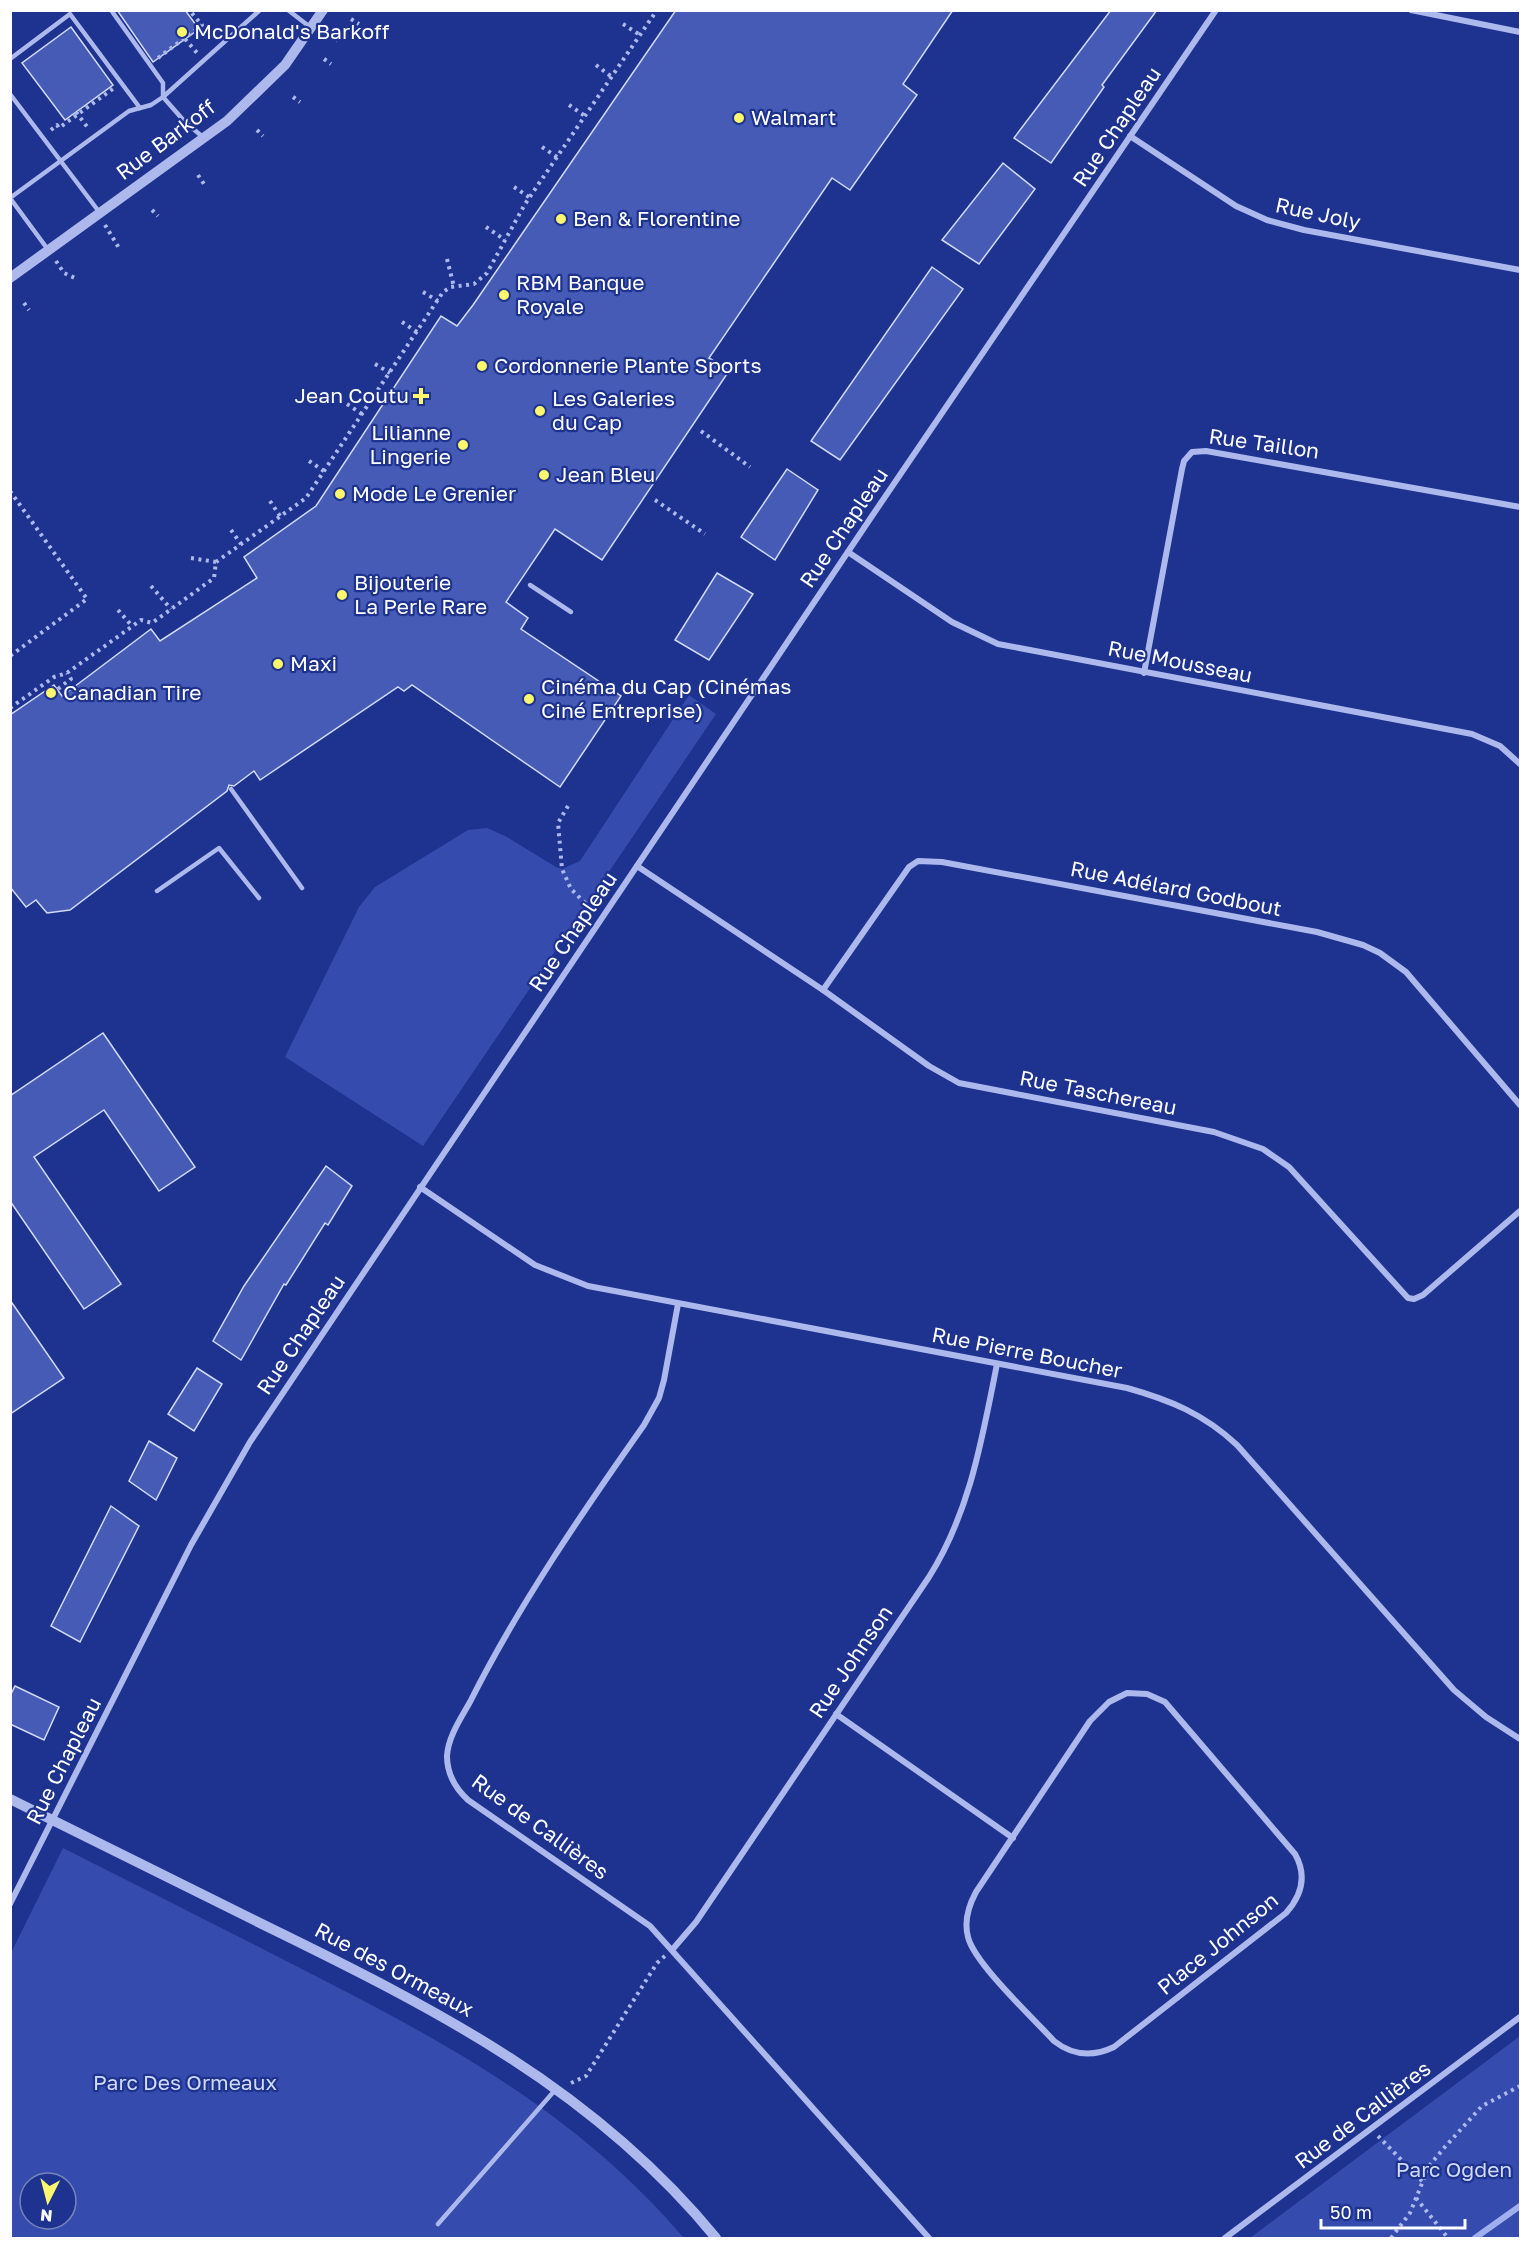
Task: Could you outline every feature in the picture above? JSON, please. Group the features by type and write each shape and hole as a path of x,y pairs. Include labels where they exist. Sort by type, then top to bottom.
{"street":[{"name":"Rue Barkoff","path":"10,278 204,138 261,90 291,58 323,10"},
{"name":"Rue Chapleau","path":"10,1904 186,1554 231,1473 420,1187 1216,10"},
{"path":"1411,10 1521,32"},
{"name":"Rue Joly","path":"1130,136 1227,200 1267,220 1304,230 1521,270"},
{"name":"Rue Taillon","path":"1144,673 1182,469 1184,461 1192,452 1206,451 1297,465 1521,507"},
{"name":"Rue Mousseau","path":"848,552 952,622 983,638 1013,648 1472,734 1500,746 1521,764"},
{"name":"Rue Adélard Godbout","path":"823,990 909,867 918,861 942,862 1317,932 1363,945 1380,953 1406,972 1521,1105"},
{"name":"Rue Taschereau","path":"637,866 823,990 929,1066 959,1083 1214,1132 1263,1149 1289,1167 1408,1298 1414,1299 1423,1294 1521,1211"},
{"name":"Rue Pierre Boucher","path":"420,1187 535,1265 588,1286 1127,1388 1167,1400 1206,1418 1252,1461 1454,1690 1486,1717 1521,1739"},
{"name":"Rue de Callières","path":"678,1304 664,1380 656,1406 493,1655 452,1736 447,1755 454,1785 468,1800 631,1911 672,1950 929,2238"},
{"name":"Rue Johnson","path":"672,1950 696,1922 929,1577 950,1541 971,1485 997,1364"},
{"name":"Place Johnson","path":"1146,1694 1165,1702 1295,1854 1300,1863 1301,1884 1299,1895 1286,1913 1114,2047 1103,2052 1081,2054 1062,2048 1054,2041 977,1956 968,1937 970,1903 1012,1838 1102,1707 1118,1696 1146,1694"},
{"path":"836,1714 1012,1838"},
{"name":"Rue des Ormeaux","path":"10,1799 385,1985 494,2045 626,2143 675,2192 716,2238"},
{"name":"Rue de Callières","path":"1225,2238 1521,2017"}],"lane":[{"path":"111,10 163,84 163,97 185,122 204,138"},
{"path":"49,251 11,198 132,109 140,108 163,97 260,10"},
{"path":"288,10 312,28"},
{"path":"10,59 70,14 140,108"},
{"path":"10,94 100,213"},
{"path":"530,585 571,612"},
{"path":"231,789 302,888"},
{"path":"157,891 219,848 259,898"},
{"path":"438,2224 556,2090"}],"path":[{"path":"156,60 202,25 196,14 189,10"},
{"path":"191,558 216,562 306,498 447,289 474,284 483,278 529,197 657,10"},
{"path":"351,19 359,24"},
{"path":"623,24 640,36"},
{"path":"198,29 211,42"},
{"path":"330,36 337,41"},
{"path":"185,39 204,62"},
{"path":"324,60 331,64"},
{"path":"596,65 612,77"},
{"path":"59,128 115,87"},
{"path":"293,97 300,102"},
{"path":"568,105 585,116"},
{"path":"77,113 93,136"},
{"path":"257,130 263,136"},
{"path":"542,147 557,157"},
{"path":"198,175 206,187"},
{"path":"514,187 529,197"},
{"path":"152,210 158,216"},
{"path":"486,227 506,241"},
{"path":"108,232 119,248"},
{"path":"447,259 454,287"},
{"path":"59,266 64,273 75,278"},
{"path":"423,292 438,301"},
{"path":"24,303 29,310"},
{"path":"402,322 417,332"},
{"path":"375,364 390,373"},
{"path":"347,404 362,414"},
{"path":"701,431 750,466"},
{"path":"309,461 324,471"},
{"path":"10,491 87,599 10,656"},
{"path":"655,500 705,534"},
{"path":"270,501 280,516"},
{"path":"231,530 241,544"},
{"path":"10,708 54,677 67,673 141,620 152,623 214,578 216,562"},
{"path":"151,586 171,609"},
{"path":"118,610 132,626"},
{"path":"58,689 71,679 67,673"},
{"path":"568,806 558,823 562,869 571,888 588,906"},
{"path":"556,2090 586,2076 657,1963 672,1950"},
{"path":"1391,2238 1410,2213 1429,2166 1482,2106 1521,2086"},
{"path":"1371,2129 1423,2182"},
{"path":"1416,2198 1448,2238"}],"green space":[{"path":"689,695 716,714 423,1146 285,1057 359,907 375,887 468,830 487,828 562,869 580,861"},
{"name":"Parc Des Ormeaux","path":"63,1848 352,1995 456,2052 552,2116 598,2152 642,2193 684,2238 11,2238 10,1955"},
{"name":"Parc Ogden","path":"1520,2036 1520,2238 1250,2238"}],"building":[{"path":"117,10 185,10 199,29 153,62"},
{"name":"Les Galeries du Cap","path":"676,10 953,10 903,84 917,95 850,190 832,178 709,358 729,371 602,560 555,529 506,602 528,618 521,629 621,696 560,787 412,685 404,691 398,687 260,780 254,771 234,786 229,785 227,791 70,910 47,913 36,900 26,907 10,887 10,715 54,685 62,696 151,629 160,641 257,578 244,557 316,506 441,316 457,326"},
{"path":"1111,10 1157,10 1102,85 1104,87 1051,163 1014,138"},
{"path":"71,27 113,85 65,120 22,63"},
{"path":"1003,163 1035,189 979,264 942,240"},
{"path":"932,267 963,289 840,460 811,441"},
{"path":"787,469 818,490 775,560 741,537"},
{"path":"717,573 753,594 709,660 675,640"},
{"path":"103,1033 195,1167 159,1191 104,1110 34,1157 121,1284 84,1309 10,1201 10,1096"},
{"path":"326,1166 352,1186 328,1225 325,1223 286,1285 284,1284 241,1360 213,1341 244,1286"},
{"path":"10,1300 64,1378 10,1414"},
{"path":"197,1368 222,1384 194,1431 168,1414"},
{"path":"149,1441 177,1458 156,1500 129,1481"},
{"path":"111,1506 139,1526 80,1642 51,1626"},
{"path":"15,1686 59,1707 44,1740 10,1724 10,1696"}],"waterway":[{"path":"1475,2238 1520,2206"}],"place":[{"name":"McDonald's Barkoff","path":"182,32"},
{"name":"Walmart","path":"739,118"},
{"name":"Ben & Florentine","path":"561,219"},
{"name":"RBM Banque Royale","path":"504,295"},
{"name":"Cordonnerie Plante Sports","path":"482,366"},
{"name":"Jean Coutu","path":"421,396"},
{"name":"Les Galeries du Cap","path":"540,411"},
{"name":"Lilianne Lingerie","path":"463,445"},
{"name":"Jean Bleu","path":"544,475"},
{"name":"Mode Le Grenier","path":"340,494"},
{"name":"Bijouterie La Perle Rare","path":"342,595"},
{"name":"Maxi","path":"278,664"},
{"name":"Canadian Tire","path":"51,693"},
{"name":"Cinéma du Cap (Cinémas Ciné Entreprise)","path":"529,699"}]}
